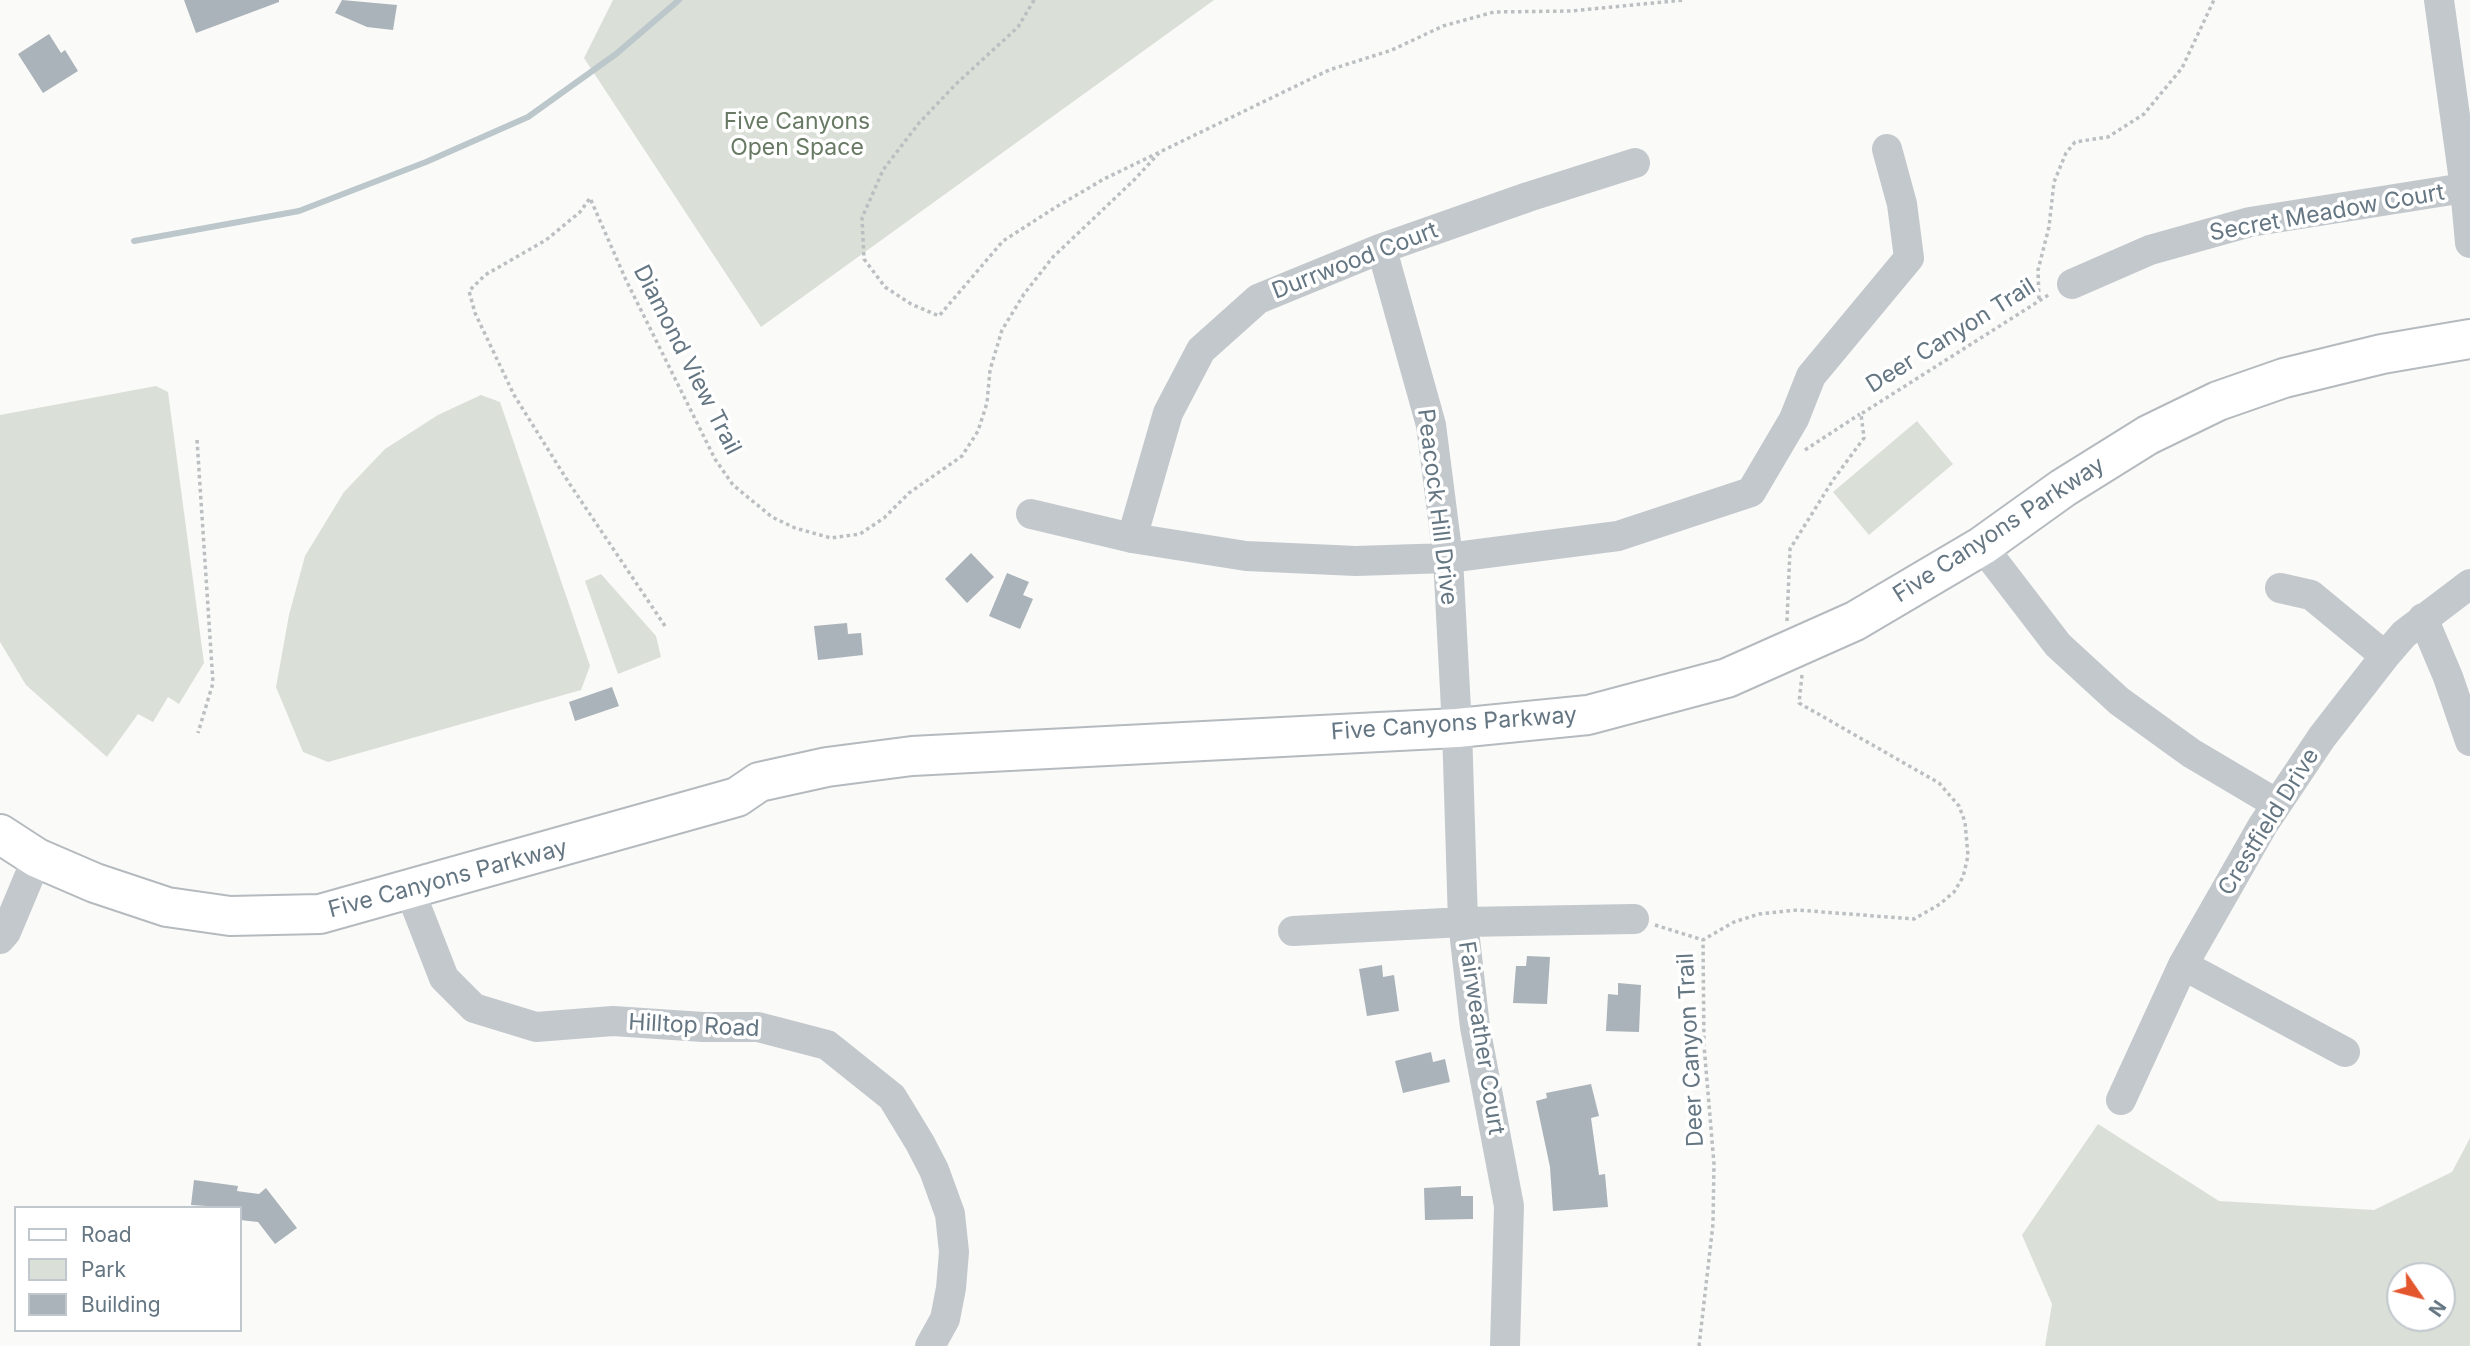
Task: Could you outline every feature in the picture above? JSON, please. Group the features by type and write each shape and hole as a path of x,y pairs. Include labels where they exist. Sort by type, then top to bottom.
{"main road":[{"name":"Five Canyons Parkway","path":"0,834 37,858 95,883 167,907 230,916 320,914 410,891 737,797 761,802 900,778 1321,753 1457,739 1586,734 1686,711 1798,660 1879,631 1987,552 2063,488 2139,440 2218,401 2284,378 2358,360 2470,339"},
{"name":"Five Canyons Parkway","path":"1987,552 2141,456 2250,408 2348,377 2413,365 2470,361"}],"street":[{"path":"2439,0 2467,188 2470,243"},
{"path":"1031,514 1132,538 1246,556 1356,561 1448,558 1618,536 1751,492 1794,419 1811,376 1909,258 1902,204 1887,149"},
{"name":"Durrwood Court","path":"1132,538 1168,413 1201,350 1258,299 1380,249 1528,197 1636,163"},
{"name":"Secret Meadow Court","path":"2072,284 2150,250 2250,222 2467,188"},
{"name":"Peacock Hill Drive","path":"1380,249 1431,425 1448,558 1457,739"},
{"path":"1987,552 2058,645 2119,701 2191,753 2277,803"},
{"name":"Crestfield Drive","path":"2121,1100 2183,965 2277,803 2322,737 2404,634 2470,584"},
{"path":"2280,588 2311,595 2385,656"},
{"path":"2423,618 2448,677 2470,741"},
{"name":"Fairweather Court","path":"1457,739 1463,922 1475,1027 1509,1206 1505,1346"},
{"path":"2,934 37,858"},
{"name":"Hilltop Road","path":"410,891 444,978 474,1007 536,1027 613,1021 703,1027 758,1027 827,1045 892,1097 929,1161 950,1214 954,1252 951,1288 945,1319 930,1346"},
{"path":"1293,931 1463,922 1634,919"},
{"path":"2183,965 2345,1052"}],"path":[{"name":"Diamond View Trail","path":"1034,0 1018,27 965,75 919,123 883,170 862,218 863,259 885,287 911,304 939,316 1003,241 1104,179 1329,70 1392,50 1443,26 1494,12 1571,11 1684,0"},
{"path":"2039,299 2038,270 2049,227 2054,182 2066,153 2075,142 2108,137 2144,114 2182,68 2214,0"},
{"name":"Diamond View Trail","path":"666,626 514,396 475,313 469,291 485,275 546,240 580,212 590,198 626,280 715,459 733,485 772,517 795,528 831,538 860,534 884,518 909,493 962,456 978,432 987,403 990,370 1002,330 1024,294 1053,257 1159,153"},
{"name":"Deer Canyon Trail","path":"1699,1346 1713,1224 1714,1164 1704,1045 1703,940 1734,922 1759,914 1797,910 1914,919 1954,892 1963,877 1968,856 1968,838 1959,806 1939,783 1799,703 1798,660 1787,632 1790,549 1833,480 1864,438 1861,414 2039,299 2072,284"},
{"path":"197,440 213,683 198,733"},
{"path":"1634,919 1703,940"}],"green space":[{"name":"Five Canyons Open Space","path":"613,0 1214,0 761,327 584,58"},
{"path":"156,386 168,392 204,663 179,704 168,697 153,722 138,714 107,757 26,685 0,642 0,415"},
{"path":"481,395 500,402 590,666 581,690 328,762 303,752 276,687 289,615 305,556 344,492 385,449 438,415"},
{"path":"1917,421 1953,464 1869,535 1833,492"},
{"path":"601,574 656,636 661,657 618,674 585,581"},
{"path":"2098,1124 2219,1201 2374,1210 2452,1172 2470,1138 2470,1346 2045,1346 2052,1304 2022,1235"}],"building":[{"path":"184,0 279,0 279,2 196,33"},
{"path":"342,0 397,5 393,30 367,27 335,13"},
{"path":"49,34 61,53 65,50 78,71 43,93 18,54"},
{"path":"971,553 994,577 967,603 945,579"},
{"path":"1007,573 1029,582 1023,595 1033,599 1020,629 989,616"},
{"path":"847,623 848,634 861,633 863,655 818,660 814,626"},
{"path":"612,687 619,706 575,721 569,702"},
{"path":"1527,956 1550,957 1547,1004 1513,1003 1516,966 1526,966"},
{"path":"1382,965 1383,977 1394,975 1399,1011 1367,1016 1359,969"},
{"path":"1618,983 1641,985 1639,1032 1606,1031 1608,994 1618,995"},
{"path":"1431,1052 1433,1062 1445,1059 1450,1082 1403,1093 1395,1061"},
{"path":"1591,1084 1599,1116 1591,1118 1599,1175 1605,1174 1608,1207 1553,1211 1550,1167 1536,1101 1547,1098 1546,1093"},
{"path":"194,1180 238,1186 237,1191 259,1194 266,1188 297,1228 275,1244 258,1222 242,1220 242,1206 191,1205"},
{"path":"1461,1186 1461,1196 1473,1196 1473,1219 1425,1220 1424,1188"}],"waterway":[{"path":"134,241 299,211 426,162 528,117 616,54 679,0"}]}
